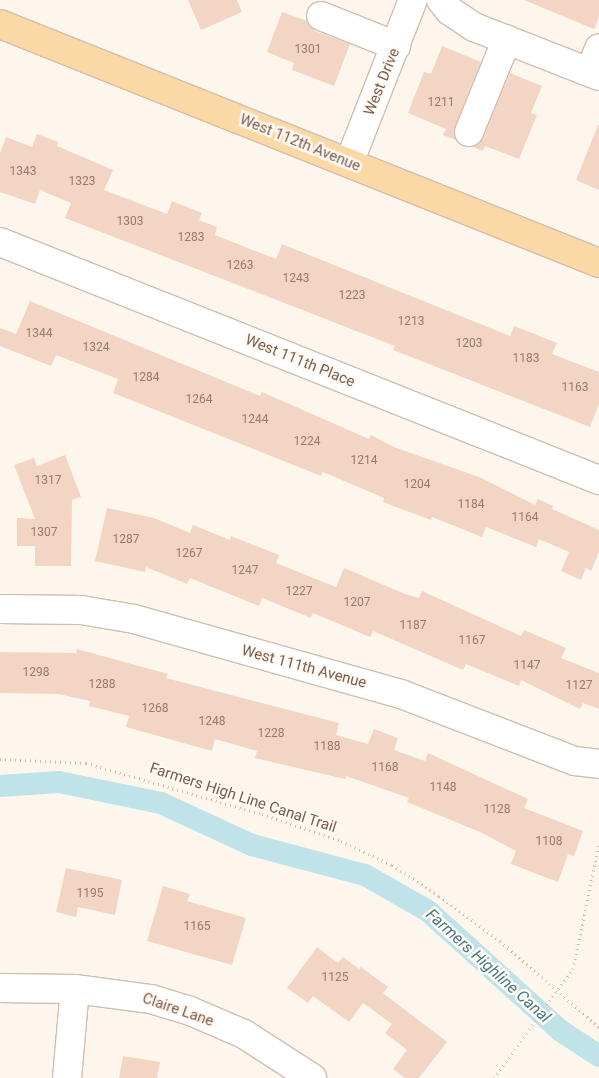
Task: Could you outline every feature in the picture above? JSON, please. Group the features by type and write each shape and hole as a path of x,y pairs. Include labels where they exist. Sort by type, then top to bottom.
{"main road":[{"name":"West 112th Avenue","path":"0,24 599,263"}],"street":[{"name":"West Drive","path":"349,163 413,0"},
{"path":"440,0 459,18 507,40 596,66"},
{"path":"321,16 396,46"},
{"path":"469,132 507,40"},
{"name":"West 111th Place","path":"0,242 599,480"},
{"name":"West 111th Avenue","path":"0,609 81,610 134,619 400,694 575,761 599,764"},
{"name":"Claire Lane","path":"0,988 75,989 151,998 188,1010 244,1034 312,1078"},
{"path":"67,1078 75,989"}],"path":[{"name":"Farmers High Line Canal Trail","path":"0,759 86,763 262,814 341,841 392,866 438,896 557,990 599,1028"},
{"path":"494,1078 557,990 578,957 599,844"}],"building":[{"path":"188,0 237,0 242,12 201,30"},
{"path":"524,0 599,0 599,17 594,29"},
{"path":"282,12 307,21 315,31 350,44 334,86 292,70 294,63 267,52"},
{"path":"442,46 481,62 455,126 456,140 443,135 446,129 408,113 424,72 431,74"},
{"path":"510,73 542,86 531,113 537,115 519,159 485,146 483,151 473,147 483,138"},
{"path":"599,125 599,190 576,180"},
{"path":"37,134 58,142 57,146 113,170 104,190 167,214 172,201 202,213 199,220 217,227 215,235 276,259 282,244 510,336 514,326 557,343 552,354 599,372 599,404 590,427 393,350 395,346 65,218 71,203 40,190 35,204 0,192 0,153 6,137 32,147"},
{"path":"30,301 260,396 262,392 369,439 371,435 394,447 479,477 535,505 538,499 553,506 552,509 599,530 599,552 591,571 586,568 581,580 561,571 569,552 539,539 536,547 486,527 482,537 432,517 431,520 383,502 384,498 323,472 321,476 113,393 118,379 56,355 51,366 0,346 0,328 16,334"},
{"path":"65,455 81,497 72,500 71,566 35,566 35,546 17,546 17,518 35,519 14,465 34,458 37,466"},
{"path":"107,508 154,518 190,533 193,525 230,540 231,536 279,555 276,563 336,587 344,568 405,594 419,598 422,591 521,636 524,630 566,648 561,658 599,673 599,709 583,703 580,709 521,680 519,686 466,664 463,670 373,631 370,637 313,613 311,618 262,598 259,606 190,578 187,584 146,567 145,572 95,561"},
{"path":"77,649 168,674 166,678 339,723 336,735 368,744 374,729 398,738 394,750 425,761 428,753 528,799 524,808 583,831 574,856 568,854 558,882 511,864 516,851 480,832 407,802 409,798 346,776 345,779 255,758 257,751 215,739 212,751 126,727 129,716 89,706 90,701 58,694 0,693 0,652 76,653"},
{"path":"66,868 122,880 115,915 78,907 76,917 56,912"},
{"path":"163,886 190,894 187,901 246,918 232,965 147,941"},
{"path":"317,947 338,963 343,957 359,969 361,967 388,987 383,993 447,1042 419,1078 405,1078 393,1069 407,1050 385,1033 392,1024 363,1003 349,1022 313,996 308,1003 287,988"},
{"path":"123,1056 160,1062 157,1078 119,1078"}],"waterway":[{"name":"Farmers Highline Canal","path":"0,786 59,782 161,803 252,845 365,875 428,911 561,1031 599,1056"}]}
